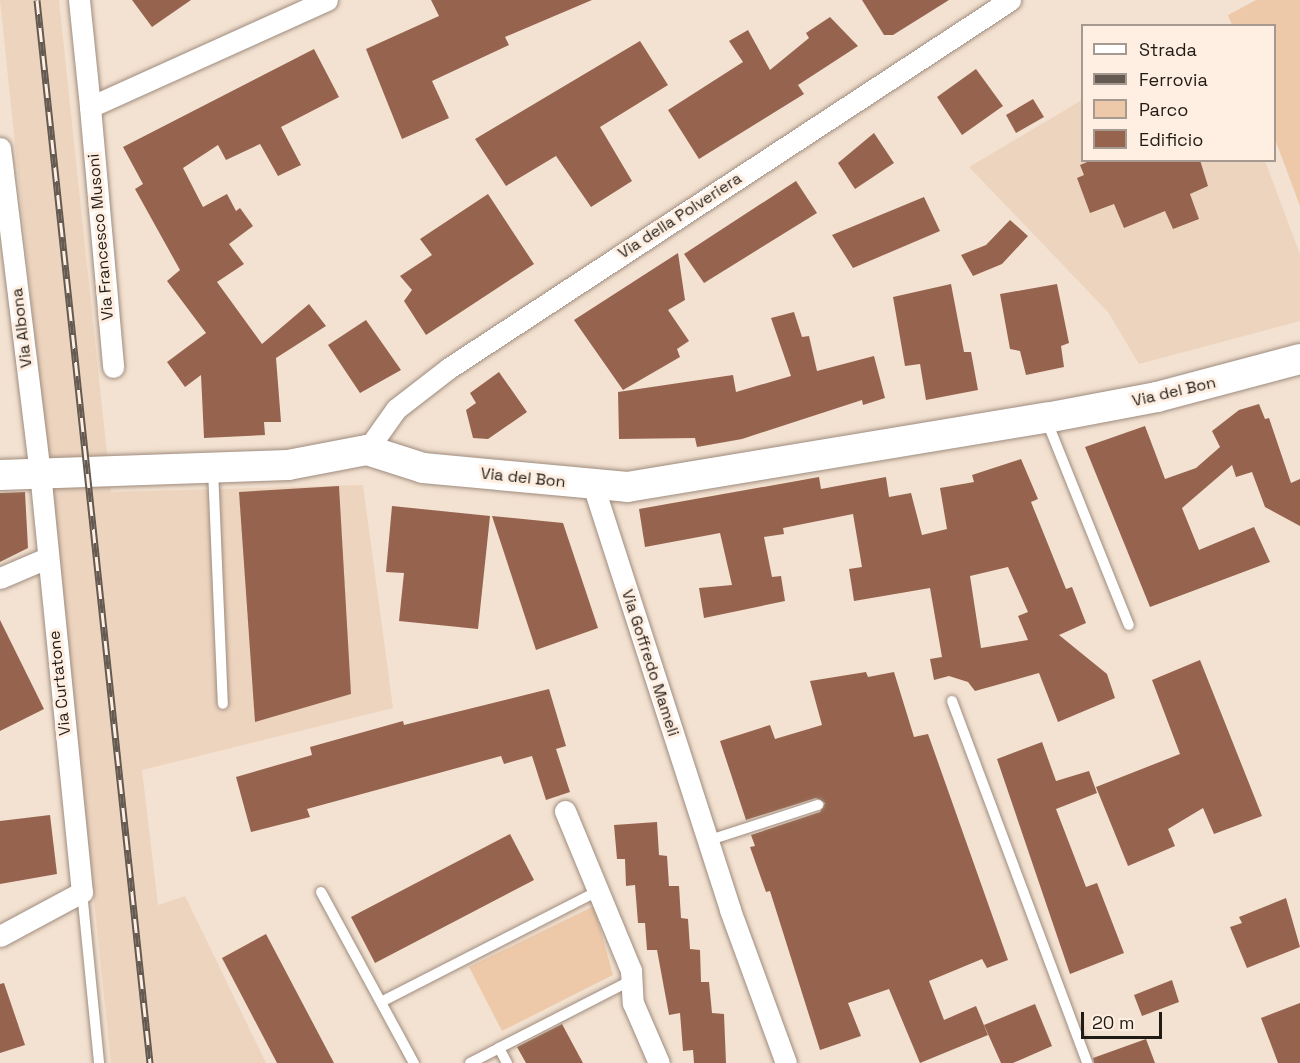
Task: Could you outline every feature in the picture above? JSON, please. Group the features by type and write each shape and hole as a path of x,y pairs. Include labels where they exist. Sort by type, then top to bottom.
{"street":[{"name":"Via Francesco Musoni","path":"79,0 113,367"},
{"path":"90,107 327,0"},
{"name":"Via della Polveriera","path":"367,450 396,409 449,368 1010,0"},
{"name":"Via Albona","path":"0,148 40,472"},
{"name":"Via del Bon","path":"367,450 423,468 593,485 655,484 1157,397 1300,359"},
{"path":"0,475 40,472 213,469 315,462 367,450"},
{"name":"Via Curtatone","path":"40,472 82,892"},
{"name":"Via Goffredo Mameli","path":"593,485 707,841 786,1063"},
{"path":"0,578 47,558"},
{"path":"565,811 632,980 633,1003 658,1063"},
{"path":"0,936 82,892"}],"lane":[{"path":"1046,418 1129,625"},
{"path":"213,469 223,704"},
{"path":"952,701 1087,1063"},
{"path":"707,841 818,805"},
{"path":"381,1002 598,891"},
{"path":"82,892 99,1063"},
{"path":"321,892 414,1063"},
{"path":"470,1063 632,980"},
{"path":"499,1048 507,1063"}],"shaded area":[{"path":"0,0 59,0 111,492 363,485 393,708 142,770 158,905 185,896 266,1063 111,1063"},
{"path":"1081,101 1081,162 1265,162 1300,254 1300,321 1139,364 1108,312 969,167"}],"green space":[{"path":"1256,0 1300,0 1300,206 1276,142 1276,24 1232,24 1228,15"},
{"path":"594,906 613,975 502,1031 469,967"}],"building":[{"path":"132,0 191,0 152,27"},
{"path":"431,0 592,0 505,37 509,45 432,81 449,118 402,139 366,49 439,16"},
{"path":"862,0 949,0 893,35 884,35"},
{"path":"830,17 858,46 798,85 804,94 699,159 668,110 743,62 729,41 748,30 770,70 809,38 806,33"},
{"path":"640,41 668,85 600,127 632,181 591,207 556,156 506,186 475,139"},
{"path":"314,49 339,97 281,127 301,165 278,176 260,144 226,160 218,145 183,168 203,207 227,194 236,211 240,208 253,226 229,244 244,264 217,282 262,344 309,304 326,326 276,358 281,422 264,422 265,435 204,438 201,375 185,387 167,362 206,333 167,281 180,270 135,189 143,184 123,147"},
{"path":"976,69 1003,106 962,135 937,97"},
{"path":"1033,99 1044,117 1016,133 1006,115"},
{"path":"874,133 894,163 855,189 838,163"},
{"path":"1087,162 1201,162 1208,186 1190,194 1199,219 1173,229 1165,211 1124,228 1114,204 1090,213 1077,178 1084,175 1080,165"},
{"path":"796,181 817,213 704,283 684,254"},
{"path":"488,194 534,264 426,335 404,301 412,290 400,276 432,255 420,239"},
{"path":"924,197 940,231 853,268 832,235"},
{"path":"1010,220 1028,236 1002,264 973,276 961,255 986,245"},
{"path":"678,253 685,300 668,310 689,341 677,349 680,357 623,390 574,320"},
{"path":"951,284 964,352 971,352 978,390 926,400 920,364 905,366 893,297"},
{"path":"1057,284 1069,343 1061,346 1064,367 1026,375 1020,351 1010,349 1000,294"},
{"path":"794,312 802,337 809,336 817,371 874,356 885,398 863,405 862,400 742,439 697,447 695,438 619,439 618,392 733,375 736,392 791,376 771,318"},
{"path":"366,320 401,370 360,393 328,345"},
{"path":"499,372 527,412 488,439 473,438 466,410 476,403 470,393"},
{"path":"1259,404 1265,419 1269,418 1291,483 1300,479 1300,526 1265,507 1252,472 1236,477 1232,465 1182,508 1199,550 1254,527 1270,562 1150,607 1085,447 1145,426 1165,479 1196,468 1220,447 1212,431 1239,410"},
{"path":"1021,459 1038,499 1031,502 1066,589 1072,587 1086,623 1059,635 1107,674 1115,698 1058,722 1039,673 975,691 968,682 949,676 934,680 930,659 942,657 930,588 854,601 849,569 862,567 853,514 783,528 784,534 764,537 772,577 781,576 785,601 704,618 699,588 732,585 720,533 645,547 639,509 819,477 821,489 886,477 889,497 911,493 922,535 947,529 940,488 974,482 972,475","holes":["1008,567 1028,612 1018,616 1028,640 981,648 970,576"]},
{"path":"339,486 351,694 255,722 239,492"},
{"path":"25,492 28,548 0,562 0,493"},
{"path":"392,506 490,516 478,629 399,621 404,573 386,572"},
{"path":"492,516 563,523 598,628 536,650"},
{"path":"0,620 44,709 0,731"},
{"path":"1200,660 1262,816 1214,834 1203,808 1168,829 1175,846 1128,866 1096,787 1180,754 1152,680"},
{"path":"866,672 868,677 894,672 914,737 928,734 1008,960 987,968 982,959 929,981 944,1020 976,1006 988,1035 920,1063 889,989 848,1003 861,1036 820,1050 770,891 766,892 750,847 755,846 751,835 820,812 825,803 816,798 746,820 720,741 770,725 775,739 822,725 810,681"},
{"path":"549,689 566,746 556,749 570,792 546,800 532,756 504,764 501,756 307,809 310,817 251,832 236,777 312,755 310,747 403,721 404,725"},
{"path":"1042,742 1056,781 1089,771 1097,793 1056,809 1086,887 1097,883 1124,953 1070,974 997,759"},
{"path":"50,815 57,874 0,884 0,821"},
{"path":"657,822 659,855 667,856 669,886 679,886 681,918 688,919 690,949 700,950 701,982 709,982 712,1013 724,1014 726,1063 694,1063 693,1050 683,1051 680,1013 669,1015 657,950 647,950 645,923 638,923 635,885 626,886 625,859 617,859 614,825"},
{"path":"510,834 534,880 375,963 351,917"},
{"path":"1286,898 1300,947 1247,968 1230,927 1242,923 1239,917"},
{"path":"266,934 334,1063 277,1063 222,958"},
{"path":"1172,980 1179,1002 1142,1016 1134,995"},
{"path":"4,983 25,1045 0,1053 0,984"},
{"path":"1300,1003 1300,1063 1278,1063 1261,1018"},
{"path":"1035,1004 1052,1046 1013,1063 1001,1063 984,1025"},
{"path":"562,1024 583,1063 526,1063 517,1047"},
{"path":"1146,1039 1155,1063 1094,1063 1093,1058"}],"railway":[{"path":"37,0 150,1063"}]}
